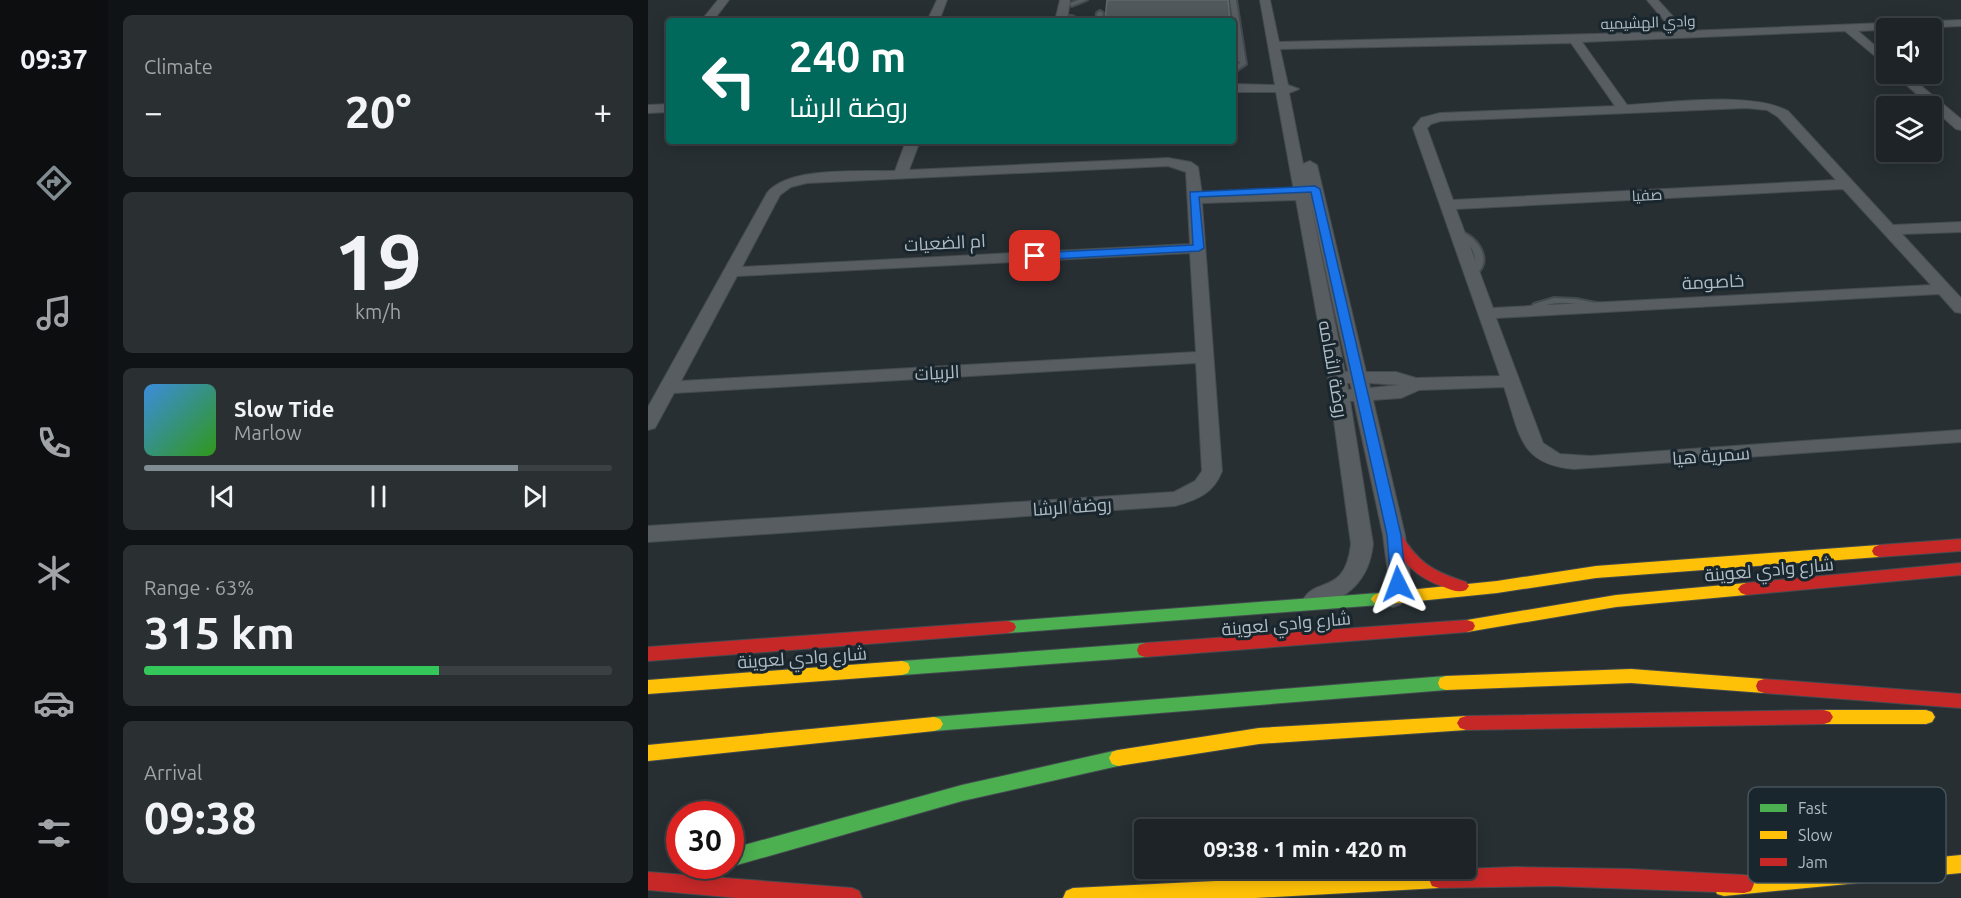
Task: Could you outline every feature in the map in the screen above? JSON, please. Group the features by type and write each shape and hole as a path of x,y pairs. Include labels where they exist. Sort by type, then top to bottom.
{"main road":[{"path":"1394,535 1407,559 1419,571 1443,582 1480,589"},
{"name":"شارع وادي لعوينة","path":"648,654 1393,598 1619,570 1961,545"},
{"name":"شارع وادي لعوينة","path":"648,687 943,664 1036,660 1466,626 1616,601 1961,570"},
{"path":"1371,615 1382,609 1393,598"},
{"path":"943,664 993,655 1344,621"},
{"path":"648,753 969,721 1452,682 1631,676 1961,701"},
{"path":"744,854 870,818 1065,768 1197,744 1348,728 1552,719 1938,717"},
{"path":"1946,865 1961,864"},
{"path":"1073,898 1507,875 1617,876 1744,884"},
{"path":"648,881 666,876"},
{"path":"648,881 852,898"},
{"path":"1670,895 1755,883"}],"street":[{"path":"710,18 726,0"},
{"path":"934,18 942,0"},
{"name":"روضة الثمامه","path":"1265,0 1282,47 1309,192 1362,544 1361,561 1346,585 1306,603"},
{"path":"1652,0 1684,36"},
{"path":"1070,18 1073,1"},
{"name":"وادي الهشيميه","path":"1282,47 1575,40 1961,23"},
{"path":"1850,27 1876,47"},
{"path":"1850,27 1876,52"},
{"path":"1575,40 1624,110"},
{"path":"1236,86 1288,84"},
{"path":"1912,84 1961,126"},
{"path":"1920,84 1961,119"},
{"name":"سمرية هيا","path":"1961,308 1783,114 1770,107 1746,104 1440,117 1421,125 1420,132 1534,446 1550,458 1575,463 1961,436"},
{"path":"648,123 655,110"},
{"path":"901,173 912,144"},
{"name":"روضة الرشا","path":"648,424 774,193 780,187 807,179 901,173 1176,163 1193,170 1212,471 1204,484 1189,495 1175,499 648,534"},
{"name":"صفيا","path":"1447,205 1848,184"},
{"path":"1194,196 1309,192"},
{"name":"روضة الثمامه","path":"1309,192 1362,386 1394,535 1399,574 1393,598"},
{"path":"1890,230 1961,227"},
{"name":"ام الضعيات","path":"730,272 1199,248"},
{"name":"خاصومة","path":"1486,313 1943,289"},
{"name":"الربيات","path":"670,387 1205,357"},
{"path":"1338,386 1362,386 1401,392 1415,384 1511,381"}],"lane":[{"path":"1233,0 1236,18"},
{"path":"1099,18 1100,13"},
{"path":"1236,20 1242,60 1242,67 1236,70"},
{"path":"1236,58 1242,60"}],"building":[{"path":"1107,0 1228,0 1230,18 1105,18"}],"traffic: fast":[{"path":"1008,627 1379,599"},
{"path":"902,668 1145,650"},
{"path":"934,724 1446,683"},
{"path":"744,854 962,793 1118,758"}],"traffic: slow":[{"path":"1379,599 1497,587 1596,572 1879,551"},
{"path":"1467,626 1616,601 1746,589"},
{"path":"648,687 902,668"},
{"path":"1446,683 1631,676 1764,686"},
{"path":"1824,717 1926,717"},
{"path":"1118,758 1259,736 1466,723"},
{"path":"648,753 934,724"},
{"path":"1946,865 1961,864"},
{"path":"1073,898 1439,879"},
{"path":"1724,887 1765,883"}],"traffic: jam":[{"path":"1394,535 1407,556 1421,570 1438,579 1461,586"},
{"path":"1879,551 1961,545"},
{"path":"1746,589 1961,569"},
{"path":"1145,650 1467,626"},
{"path":"648,654 1008,627"},
{"path":"1764,686 1961,701"},
{"path":"1466,723 1824,717"},
{"path":"1476,877 1553,876 1744,884"},
{"path":"648,881 852,898"}],"route":[{"path":"1035,256 1199,248 1194,194 1315,189 1364,395 1394,535 1399,574 1398,584"}]}
